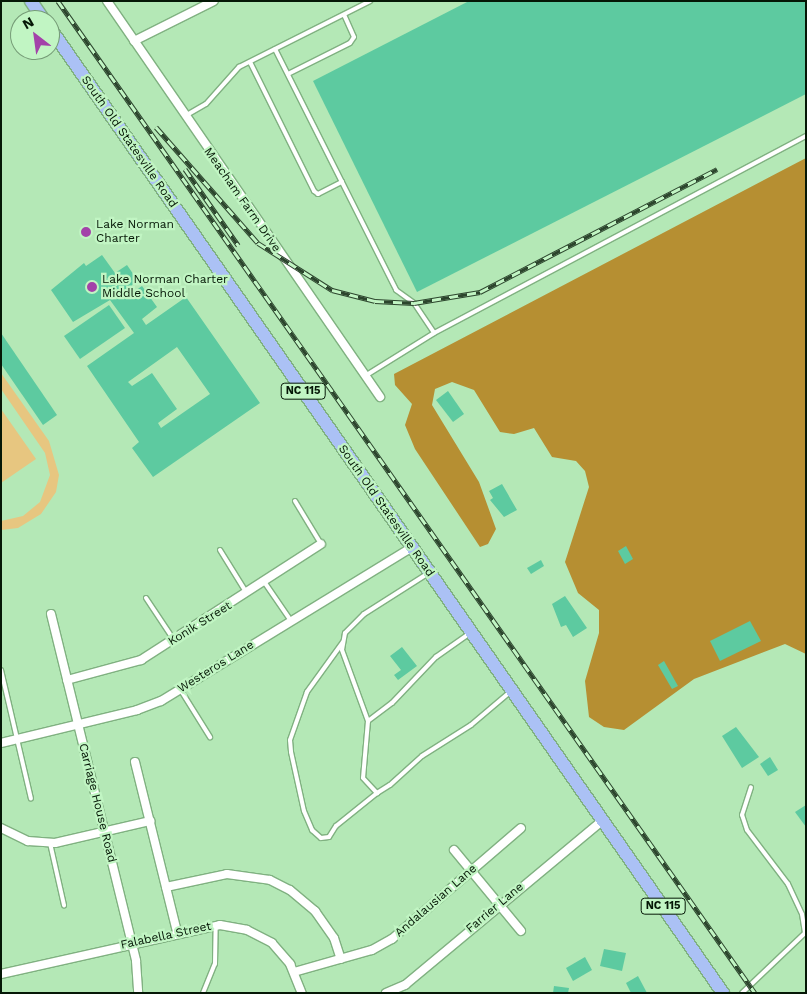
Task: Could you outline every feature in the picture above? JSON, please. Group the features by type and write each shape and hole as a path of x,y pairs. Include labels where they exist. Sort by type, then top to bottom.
{"main road":[{"name":"South Old Statesville Road","path":"60,42 723,993"}],"street":[{"name":"Meacham Farm Drive","path":"106,1 380,397"},
{"path":"134,41 214,1"},
{"name":"Konik Street","path":"67,680 135,663 265,583 321,544"},
{"name":"Westeros Lane","path":"1,743 137,710 180,689 412,547"},
{"name":"Carriage House Road","path":"51,614 131,943 138,993"},
{"path":"135,762 177,932"},
{"name":"Farrier Lane","path":"386,993 404,986 498,905 603,820"},
{"path":"1,828 28,841 50,843 104,833 150,821"},
{"name":"Andalausian Lane","path":"294,972 341,958 392,939 521,828"},
{"path":"454,850 470,872 521,931"},
{"path":"166,886 227,874 270,880 294,893 315,911 334,938 341,958"},
{"name":"Falabella Street","path":"1,974 177,932 216,925 238,927 264,938 278,950 294,972 302,993"}],"lane":[{"path":"185,117 206,104 240,67 370,1"},
{"path":"288,74 350,42 354,37 344,15"},
{"path":"275,49 396,290 414,303 434,333"},
{"path":"250,62 314,191 318,194 342,182"},
{"path":"365,376 434,333 806,136"},
{"path":"295,501 321,544"},
{"path":"220,550 247,594"},
{"path":"377,793 363,778 368,721 352,682 343,642 345,632 364,614 429,572"},
{"path":"265,583 291,621"},
{"path":"146,598 174,640"},
{"path":"368,721 392,703 436,656 471,632"},
{"path":"343,642 307,692 290,740 304,811 312,830 322,838 329,837 336,826 377,793 404,776 422,756 471,726 512,690"},
{"path":"1,670 31,799"},
{"path":"180,689 210,737"},
{"path":"742,993 805,933 802,914 788,884 747,830 742,814 751,787"},
{"path":"50,843 64,904"},
{"path":"203,993 215,964 216,925"}],"shaded area":[{"path":"806,158 806,654 785,644 694,679 624,730 604,727 589,717 585,681 599,633 599,610 578,593 565,562 589,487 585,471 576,461 552,457 534,428 514,434 500,432 474,390 452,382 435,389 432,405 479,482 496,529 488,544 480,547 415,449 405,425 412,404 395,385 394,374"},
{"path":"1,373 49,441 59,475 56,492 41,514 18,528 1,530 1,521 23,516 40,502 50,475 45,453 1,389"},
{"path":"1,409 36,459 1,483"}],"building":[{"path":"469,1 806,1 806,94 417,292 313,81"},
{"path":"102,255 115,273 127,265 138,281 123,292 126,297 142,286 157,307 142,319 146,325 186,297 260,403 153,477 132,448 139,442 87,366 134,333 110,300 73,322 51,290 84,263 86,266","holes":["177,347 210,394 161,428 158,423 177,409 152,373 132,386 128,382"]},
{"path":"109,305 125,328 80,359 64,336"},
{"path":"1,333 57,415 43,425 1,364"},
{"path":"448,391 464,414 453,422 436,400"},
{"path":"502,484 517,510 504,517 490,500 493,498 489,491"},
{"path":"626,546 633,559 625,564 618,551"},
{"path":"541,560 544,566 531,574 527,568"},
{"path":"565,596 587,628 573,637 566,625 561,627 552,604"},
{"path":"750,621 761,641 720,661 710,641"},
{"path":"402,647 417,666 398,680 394,675 401,670 390,656"},
{"path":"664,661 678,686 672,689 658,665"},
{"path":"736,727 759,757 742,768 722,736"},
{"path":"770,757 778,770 768,776 760,764"},
{"path":"806,805 806,827 795,812"},
{"path":"604,949 626,953 622,971 600,966"},
{"path":"585,957 592,970 573,981 566,968"},
{"path":"638,976 647,993 631,993 626,983"},
{"path":"554,986 569,988 568,993 553,993"}],"railway":[{"path":"58,1 755,993"},
{"path":"156,127 258,243 332,290 375,301 414,303 480,292 717,169"},
{"path":"185,169 238,245"}],"place":[{"name":"Lake Norman Charter","path":"86,232"},
{"name":"Lake Norman Charter Middle School","path":"92,287"}]}
